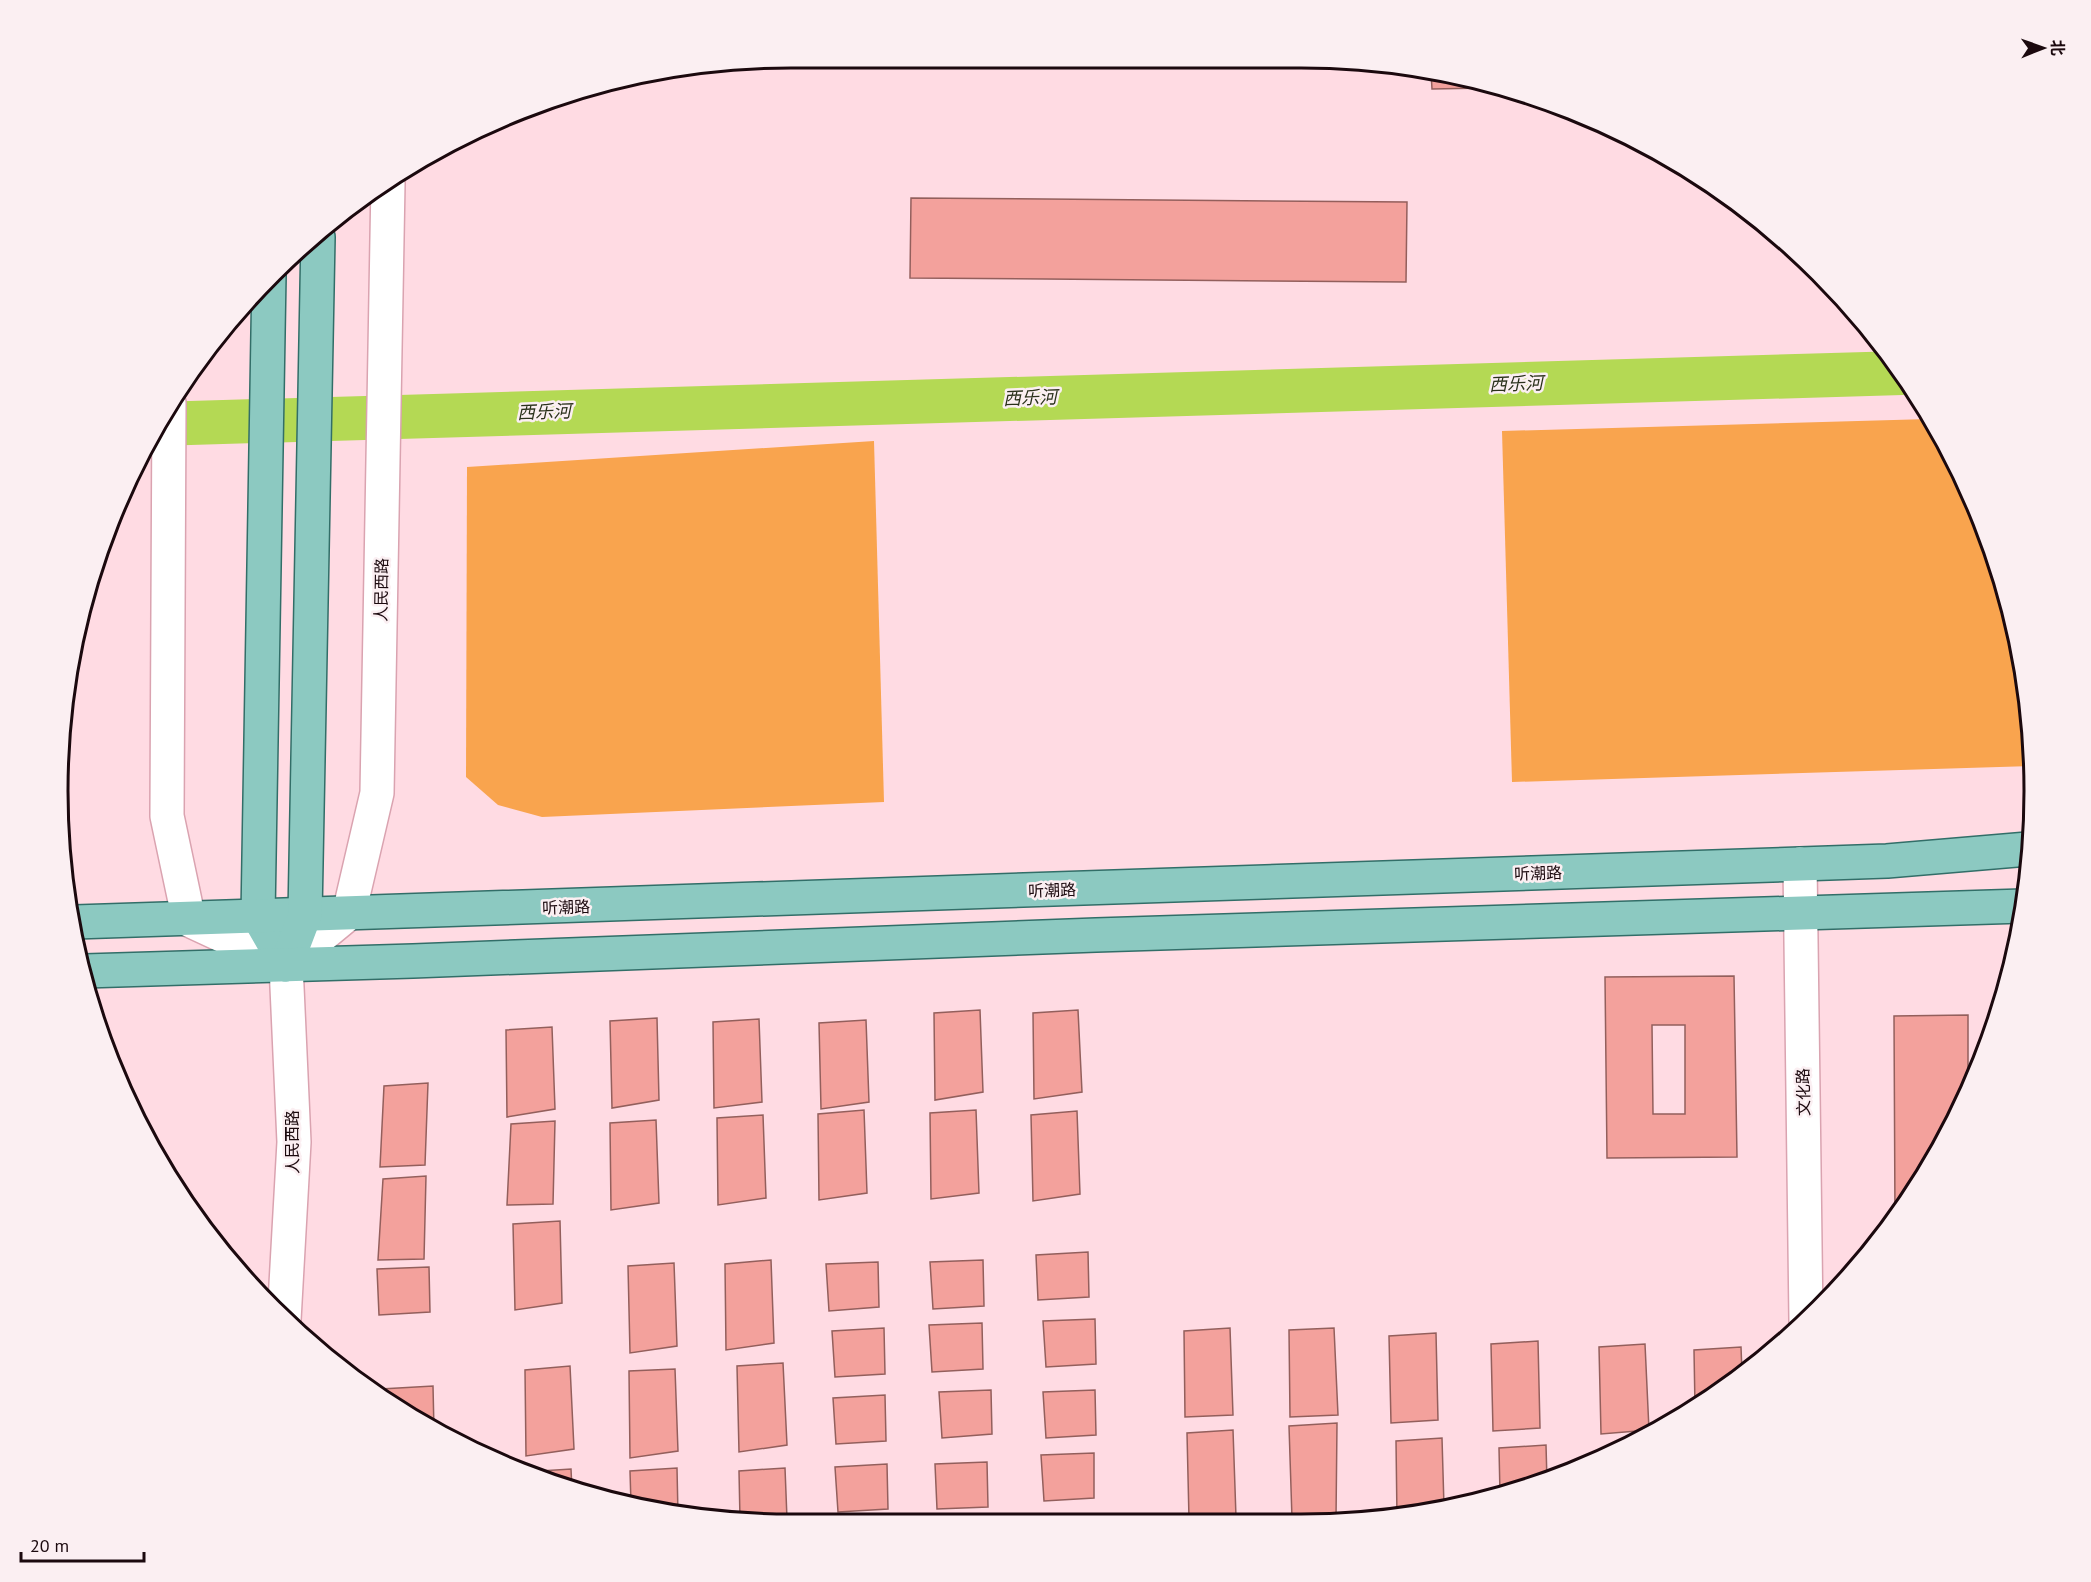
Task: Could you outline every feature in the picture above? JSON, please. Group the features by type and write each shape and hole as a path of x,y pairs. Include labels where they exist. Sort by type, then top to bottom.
{"main road":[{"name":"人民西路","path":"286,965 305,915 318,244"},
{"path":"258,916 269,290"},
{"name":"听潮路","path":"83,922 1887,861 2021,850"},
{"path":"90,971 2014,906"},
{"name":"人民西路","path":"258,916 286,965"}],"street":[{"name":"人民西路","path":"349,913 377,793 388,190"},
{"path":"169,421 167,816 189,920 286,965 349,913"},
{"name":"文化路","path":"1800,864 1806,1309"},
{"name":"人民西路","path":"285,1308 294,1142 286,965"}],"shaded area":[{"path":"1921,419 1949,471 1968,514 1999,604 2010,650 2017,697 2023,766 1512,782 1502,431"},
{"path":"874,441 884,802 542,817 498,805 466,777 467,467"}],"building":[{"path":"1431,80 1471,88 1432,89"},
{"path":"911,198 1407,202 1406,282 910,278"},
{"path":"1734,976 1737,1157 1607,1158 1605,977","holes":["1652,1025 1685,1025 1685,1114 1653,1114"]},
{"path":"980,1010 983,1092 935,1100 934,1013"},
{"path":"1078,1010 1082,1092 1034,1099 1033,1013"},
{"path":"1968,1015 1968,1068 1927,1153 1895,1203 1894,1016"},
{"path":"657,1018 659,1100 612,1108 610,1021"},
{"path":"759,1019 762,1102 714,1108 713,1022"},
{"path":"866,1020 869,1102 821,1109 819,1023"},
{"path":"552,1027 555,1109 507,1117 506,1030"},
{"path":"428,1083 425,1165 380,1167 384,1086"},
{"path":"864,1110 867,1193 819,1200 818,1114"},
{"path":"976,1110 979,1193 931,1199 930,1113"},
{"path":"1077,1111 1080,1194 1033,1201 1031,1115"},
{"path":"763,1115 766,1198 718,1205 717,1118"},
{"path":"656,1120 659,1203 611,1210 610,1123"},
{"path":"555,1121 553,1204 507,1205 511,1124"},
{"path":"426,1176 424,1259 378,1260 383,1179"},
{"path":"560,1221 562,1303 515,1310 513,1224"},
{"path":"1088,1252 1089,1297 1038,1300 1036,1255"},
{"path":"771,1260 774,1343 726,1350 725,1264"},
{"path":"983,1260 984,1306 933,1309 930,1262"},
{"path":"878,1262 879,1307 829,1311 826,1264"},
{"path":"674,1263 677,1346 630,1353 628,1266"},
{"path":"429,1267 430,1312 379,1315 377,1269"},
{"path":"1095,1319 1096,1364 1046,1367 1043,1321"},
{"path":"982,1323 983,1369 932,1372 929,1325"},
{"path":"884,1328 885,1374 835,1377 832,1331"},
{"path":"1230,1328 1233,1415 1185,1417 1184,1331"},
{"path":"1334,1328 1338,1415 1290,1417 1289,1330"},
{"path":"1436,1333 1438,1420 1391,1423 1389,1336"},
{"path":"1538,1341 1540,1428 1493,1431 1491,1344"},
{"path":"1645,1344 1649,1425 1637,1431 1601,1434 1599,1347"},
{"path":"1741,1347 1742,1364 1695,1397 1694,1350"},
{"path":"783,1363 787,1445 739,1452 737,1366"},
{"path":"570,1366 574,1449 526,1456 525,1370"},
{"path":"675,1369 678,1451 630,1458 629,1371"},
{"path":"433,1386 434,1420 389,1393 383,1389"},
{"path":"991,1390 992,1434 942,1438 939,1392"},
{"path":"1095,1390 1096,1435 1046,1438 1043,1392"},
{"path":"885,1395 886,1441 836,1444 833,1398"},
{"path":"1337,1423 1336,1513 1292,1514 1289,1426"},
{"path":"1233,1430 1236,1514 1189,1514 1187,1433"},
{"path":"1442,1438 1444,1500 1397,1508 1396,1441"},
{"path":"1546,1445 1547,1471 1500,1486 1499,1448"},
{"path":"1094,1453 1094,1498 1044,1501 1041,1455"},
{"path":"987,1462 988,1507 937,1509 935,1464"},
{"path":"887,1464 888,1509 838,1512 835,1467"},
{"path":"677,1468 678,1505 631,1496 630,1471"},
{"path":"785,1468 787,1514 740,1513 739,1471"},
{"path":"571,1469 572,1480 558,1476 544,1471"}],"waterway":[{"name":"西乐河","path":"167,424 1890,373"}]}
